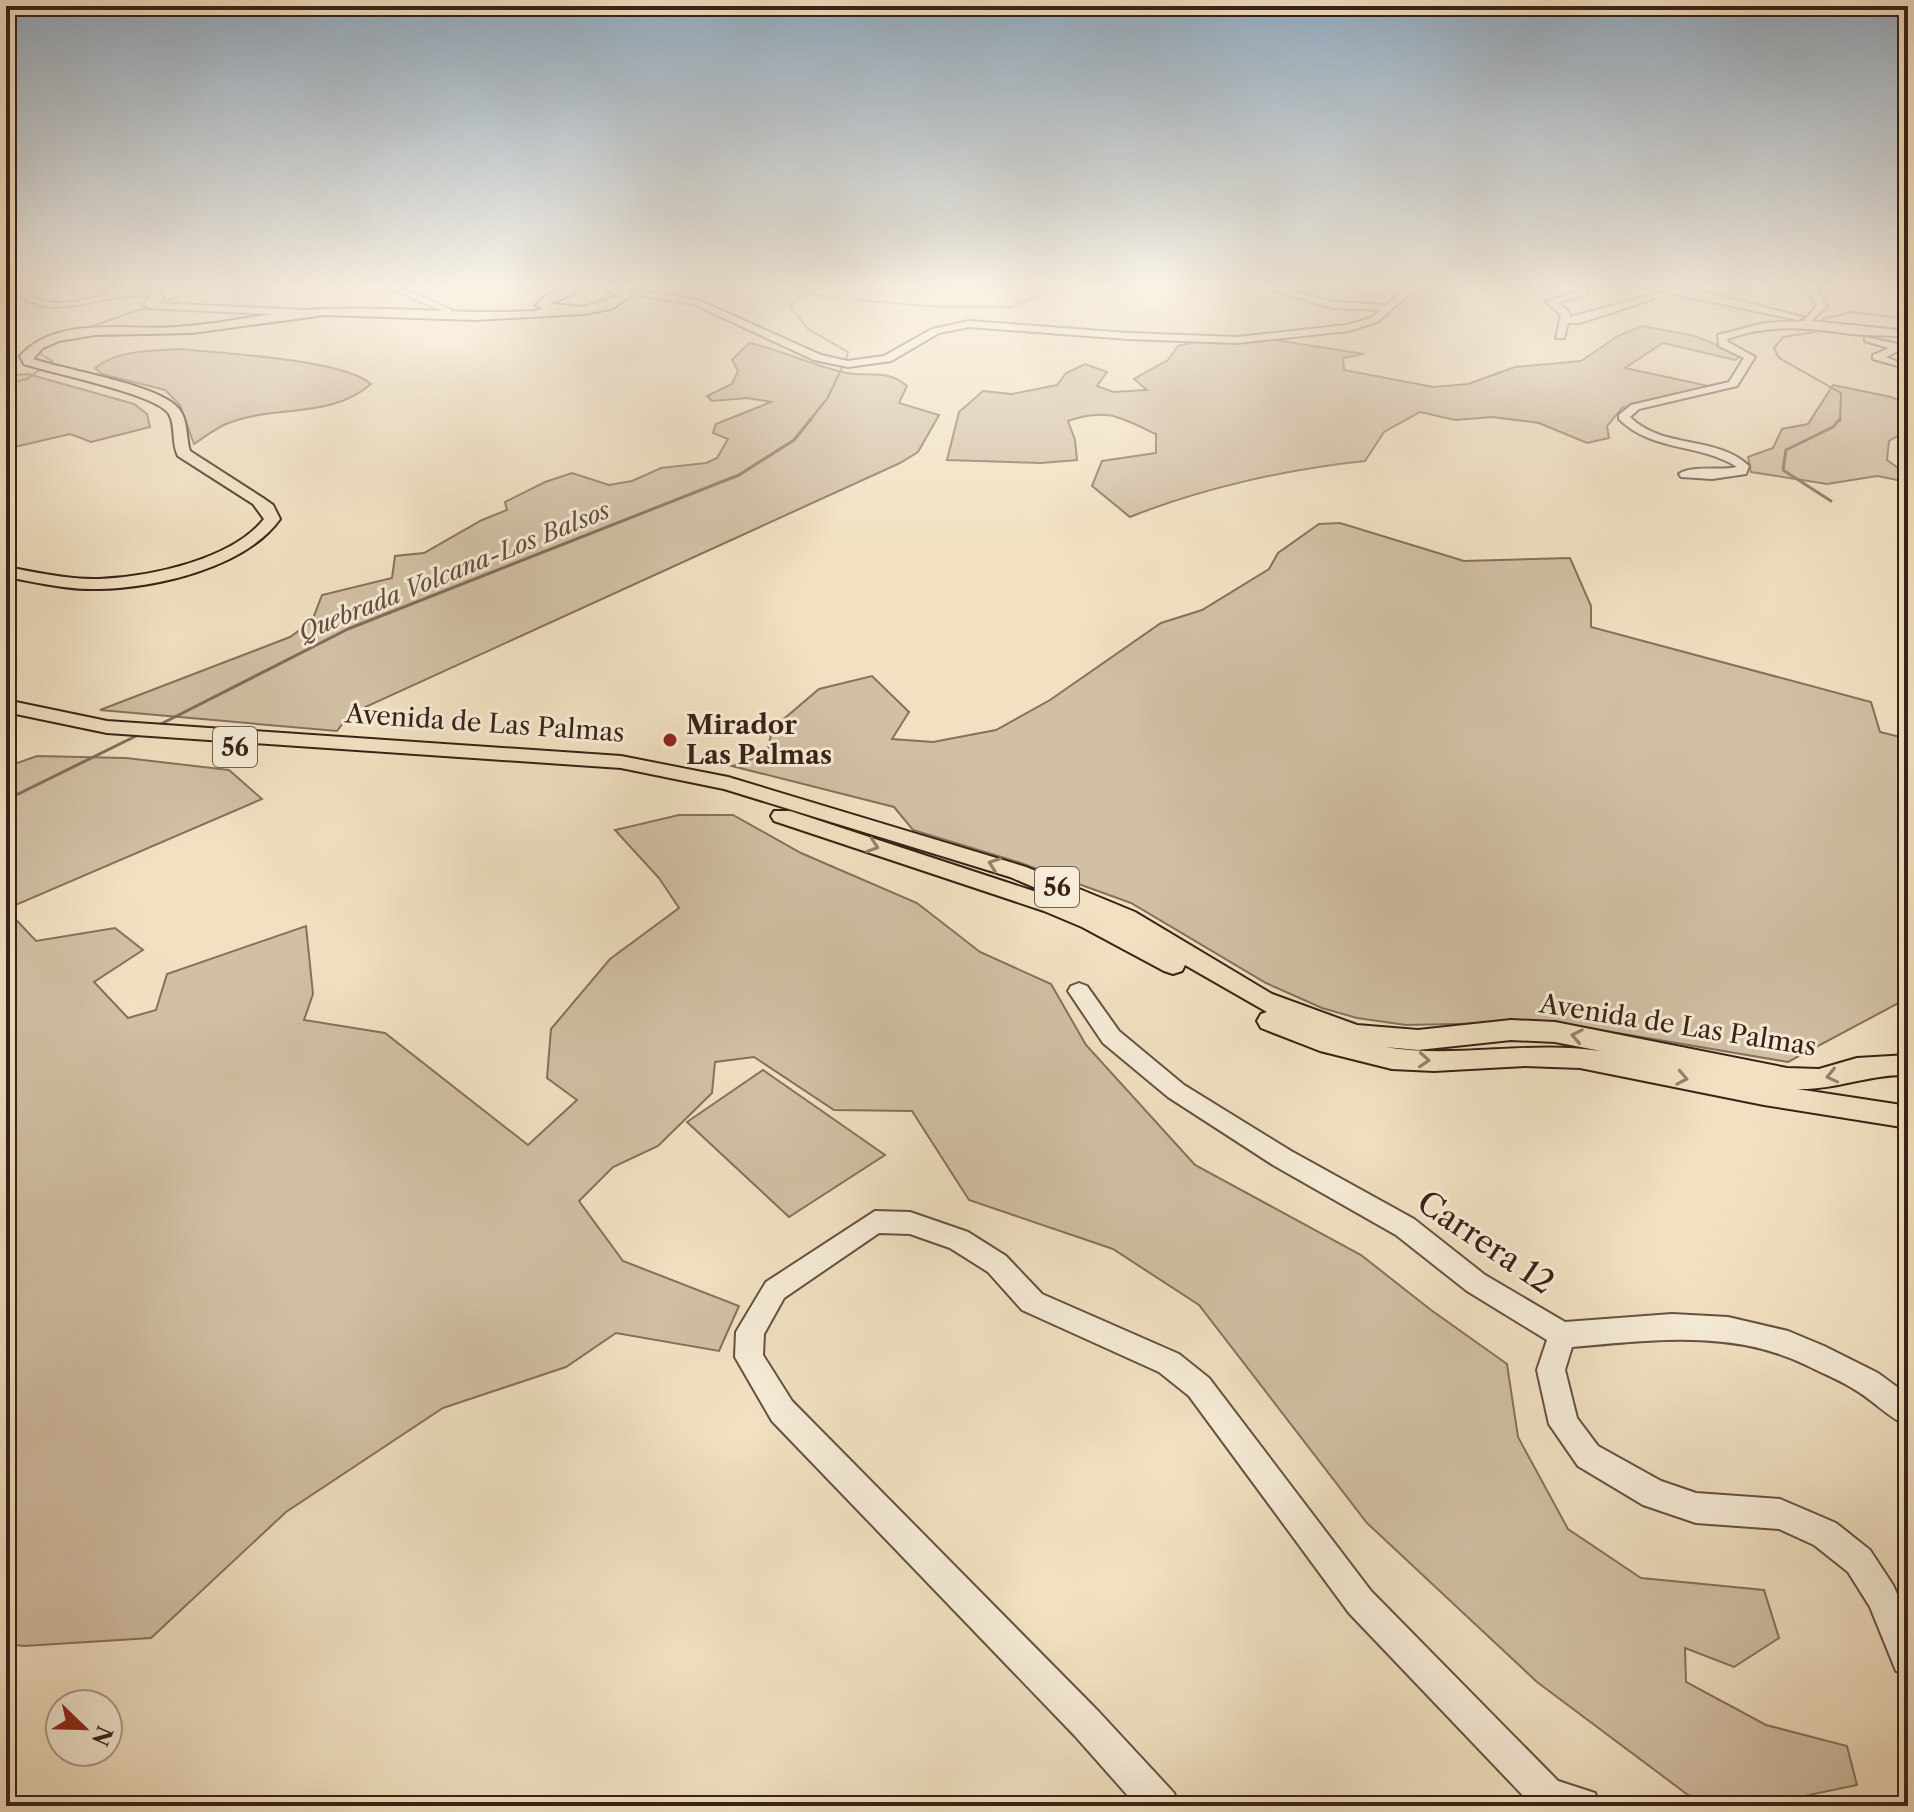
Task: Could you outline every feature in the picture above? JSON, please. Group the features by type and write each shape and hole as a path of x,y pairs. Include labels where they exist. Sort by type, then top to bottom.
{"main road":[{"path":"6,572 80,583 135,580 195,565 233,551 263,533 272,519 267,508 258,501 183,453 176,413 170,405 143,394 54,371"},
{"name":"Avenida de Las Palmas","path":"6,706 125,734"},
{"name":"Avenida de Las Palmas","path":"6,721 61,734 175,738 615,777 689,787 1052,905 1129,940 1239,1006 1302,1036 1357,1052 1433,1061 1510,1057 1579,1058 1768,1095 1908,1117"},
{"name":"Avenida de Las Palmas","path":"175,738 621,762 728,783 972,856 1070,892 1126,918 1263,1001 1355,1035 1418,1040 1511,1030 1555,1032 1787,1078 1819,1079 1836,1077 1857,1068 1884,1064 1908,1065"}],"street":[{"path":"1685,474 1734,474 1742,471 1743,466 1723,455 1663,441 1628,423 1623,417 1635,407 1733,384 1741,371"},
{"name":"Carrera 12","path":"1079,991 1111,1037 1176,1091 1282,1158 1405,1227 1476,1283 1562,1335"},
{"path":"1161,1806 1087,1724 782,1411 749,1357 750,1332 775,1290 875,1222 910,1223 959,1240 997,1264 1032,1302 1169,1363 1199,1387 1360,1602 1548,1796 1582,1806"},
{"path":"1908,1412 1868,1382 1814,1355 1788,1344 1728,1329 1672,1326 1562,1335 1551,1370 1564,1424 1588,1456 1654,1494 1682,1504 1696,1508 1780,1514 1825,1534 1859,1561 1882,1596 1908,1659"}],"shaded area":[{"path":"98,371 341,371 371,384 338,403 263,414 226,424 194,444 180,405 165,390"},
{"path":"738,371 838,371 893,377 907,386 899,403 939,415 918,452 900,463 350,714 337,731 100,710 290,637 312,621 322,595 392,578 395,556 424,553 482,520 507,510 505,502 545,482 572,473 609,485 632,481 661,468 706,463 717,458 728,439 713,433 716,424 771,402 747,398 712,401 707,396 732,384"},
{"path":"1071,371 1107,372 1097,386 1113,392 1147,390 1134,379 1149,371 1347,371 1433,387 1468,384 1505,371 1637,371 1713,387 1622,408 1607,426 1609,438 1587,443 1539,423 1492,417 1455,420 1420,412 1384,432 1365,461 1246,481 1186,497 1130,517 1092,486 1102,461 1156,453 1156,434 1114,416 1093,415 1068,421 1075,440 1077,460 1041,463 947,460 959,412 983,391 1012,394 1057,385"},
{"path":"28,374 134,404 147,414 150,427 91,442 70,434 6,449 6,376"},
{"path":"1833,385 1891,397 1908,405 1908,430 1889,441 1887,460 1908,475 1908,482 1877,476 1827,484 1751,472 1748,457 1773,448 1782,429 1808,424"},
{"path":"1340,523 1464,561 1570,558 1591,606 1591,627 1871,702 1880,732 1908,739 1908,998 1788,1062 1553,1022 1406,1025 1357,1018 1322,1008 1266,983 1131,903 1018,862 913,830 894,807 732,766 767,754 772,729 819,689 872,676 909,712 892,739 933,742 996,730 1050,700 1161,623 1202,610 1269,569 1278,553 1319,524"},
{"path":"37,756 126,758 229,770 262,799 6,909 6,767"},
{"path":"679,815 733,815 801,853 917,903 980,952 1051,984 1086,1045 1195,1165 1361,1255 1507,1364 1518,1437 1568,1529 1641,1578 1764,1590 1779,1638 1734,1667 1685,1648 1686,1682 1766,1725 1847,1746 1857,1785 1756,1806 1739,1806 1688,1795 1537,1682 1367,1523 1199,1305 1113,1249 969,1200 912,1111 834,1110 754,1057 715,1062 712,1093 658,1146 613,1167 579,1201 623,1261 739,1306 719,1351 616,1333 566,1367 443,1408 286,1512 151,1638 24,1646 6,1644 6,909 36,941 115,928 143,950 94,982 128,1018 156,1010 167,974 306,926 313,994 304,1020 385,1033 528,1145 577,1100 547,1078 551,1029 610,959 679,908 659,878 615,830"},
{"path":"763,1070 885,1155 789,1217 687,1122"}],"waterway":[{"path":"6,384 27,379 39,371"},
{"name":"Quebrada Volcana-Los Balsos","path":"809,421 827,399 841,371"},
{"path":"1801,371 1841,393 1840,421"},
{"name":"Quebrada Volcana-Los Balsos","path":"155,727 348,629 739,475 794,440 811,419"},
{"path":"1831,501 1783,470 1786,450 1833,427 1840,419"},
{"name":"Quebrada Volcana-Los Balsos","path":"9,798 6,800 140,734"}],"place":[{"name":"Mirador Las Palmas","path":"670,740"}]}
